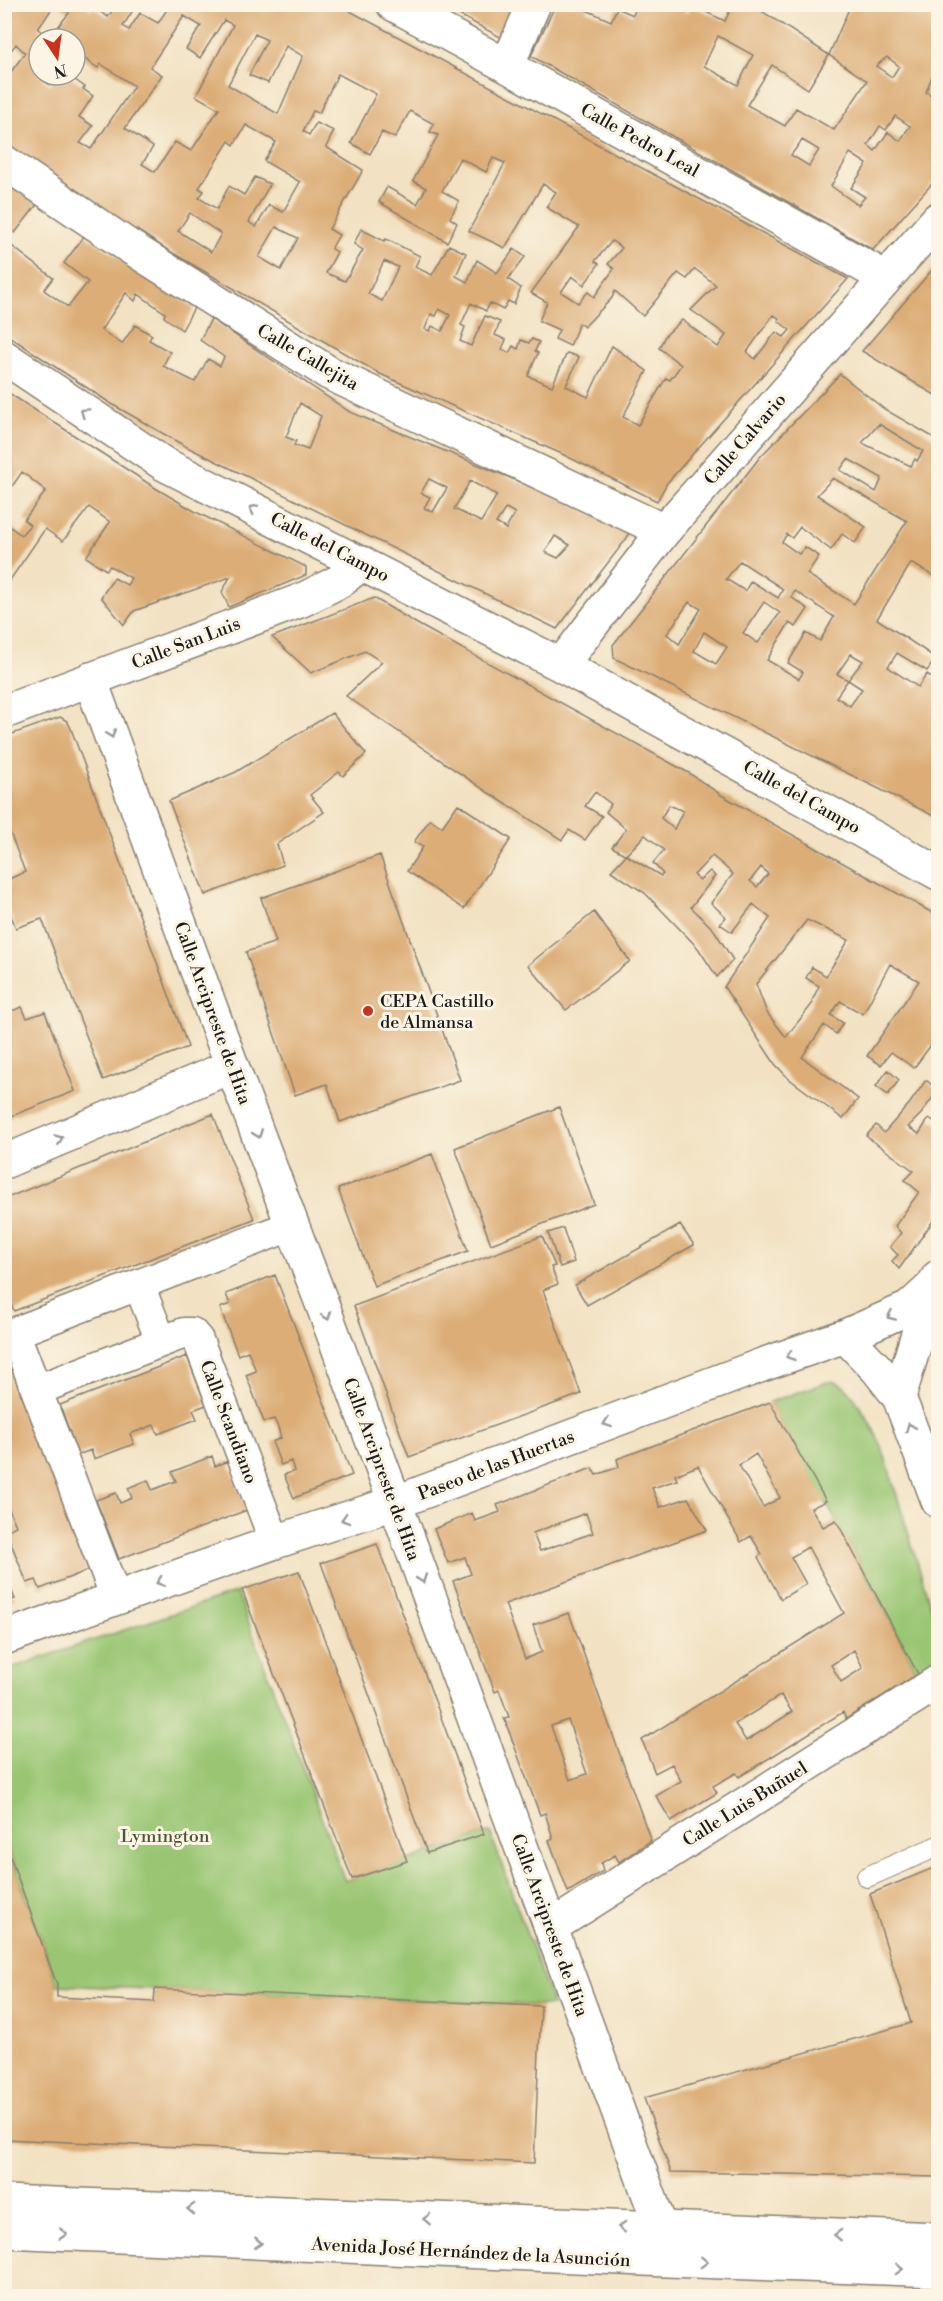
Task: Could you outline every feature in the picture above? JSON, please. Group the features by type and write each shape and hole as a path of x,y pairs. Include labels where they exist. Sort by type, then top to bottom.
{"street":[{"name":"Calle Pedro Leal","path":"393,4 886,278"},
{"path":"507,66 534,4"},
{"name":"Calle Callejita","path":"4,162 329,374 664,531"},
{"name":"Calle Calvario","path":"561,665 664,531 939,219"},
{"name":"Calle del Campo","path":"4,357 164,464 561,665 939,873"},
{"name":"Calle San Luis","path":"4,712 302,600 340,581 362,563"},
{"name":"Calle Arcipreste de Hita","path":"90,679 661,2228 667,2260"},
{"name":"Calle del Campo","path":"665,721 939,850"},
{"path":"4,1162 232,1066"},
{"path":"116,1598 18,1342 19,1331 293,1225"},
{"path":"899,1397 935,1282"},
{"name":"Paseo de las Huertas","path":"4,1638 275,1542 394,1503 845,1336 909,1308 935,1282"},
{"path":"139,1285 161,1341"},
{"name":"Calle Scandiano","path":"37,1390 161,1341 184,1333 192,1333 198,1340 275,1542"},
{"path":"845,1336 899,1397 939,1501"},
{"name":"Calle Luis Buñuel","path":"551,1927 939,1682"},
{"name":"Avenida José Hernández de la Asunción","path":"4,2202 939,2239"},
{"name":"Avenida José Hernández de la Asunción","path":"4,2231 939,2270"}],"lane":[{"path":"867,1877 939,1846"}],"green space":[{"path":"827,1382 836,1382 849,1392 863,1411 882,1447 938,1630 938,1662 918,1674 876,1593 770,1402"},
{"name":"Lymington","path":"237,1592 345,1881 490,1832 553,2006 57,1985 5,1839 5,1670"}],"building":[{"path":"4,4 55,4 39,27 27,27 27,87 85,87 83,89 93,96 79,117 93,126 80,143 91,149 134,86 101,64 98,68 87,60 87,27 58,27 69,13 58,4 84,4 91,10 93,7 108,17 117,4 137,4 123,26 129,30 140,13 158,23 170,5 339,5 848,279 667,483 657,501 562,454 380,374 137,230 134,235 4,148 4,75 7,77 25,53 16,44 4,59","holes":["184,16 201,26 186,49 200,58 224,20 233,25 196,96 219,109 191,151 175,142 155,172 142,164 153,147 125,128 162,75 150,67","255,34 267,40 249,75 268,83 286,46 303,56 278,114 228,85","338,74 376,94 351,143 370,154 382,132 395,138 410,111 434,124 430,132 438,135 413,181 426,188 417,204 387,187 379,202 447,242 457,223 450,218 459,201 442,191 460,158 486,172 493,158 505,163 469,231 505,248 543,184 556,192 546,207 579,227 531,293 547,302 539,321 559,330 555,339 570,346 579,323 584,327 612,298 615,291 643,316 678,273 687,279 695,269 716,285 691,310 726,335 718,347 682,320 665,336 659,348 681,365 670,380 666,378 638,425 623,417 647,371 612,346 588,397 566,386 579,357 567,353 552,386 528,376 538,353 535,351 539,342 532,339 529,343 521,340 518,349 513,346 509,353 502,349 506,340 495,335 500,322 485,316 471,346 460,341 465,327 461,325 471,303 486,311 490,303 503,310 508,301 514,304 521,288 508,279 525,257 514,249 497,273 477,260 467,282 456,276 466,253 449,245 432,275 415,267 420,256 361,229 354,244 363,250 345,281 326,273 337,252 331,249 339,235 329,229 363,170 326,147 334,131 316,123 309,135 303,131 313,111 319,113","246,125 276,142 264,161 300,182 283,212 269,205 256,227 249,222 270,184 255,177 244,195 229,186 217,209 199,198 204,191 199,188 229,141 234,145","190,213 221,234 211,252 178,231","276,227 298,238 281,270 259,257","612,241 622,248 608,264 614,269 594,297 588,292 578,303 561,292 572,276 584,285 599,264 595,261","384,261 398,267 382,301 368,294","439,309 450,315 442,331 432,326 430,331 425,329 431,314 436,316","773,315 790,330 784,337 776,332 755,359 747,352"]},
{"path":"439,4 515,4 502,38"},
{"path":"556,4 589,4 586,10 611,21 617,8 633,15 638,4 668,4 687,13 691,5 725,21 733,4 751,4 829,55 851,4 938,4 938,80 932,76 926,92 938,99 938,177 873,250 531,56","holes":["718,36 753,55 738,85 704,66","829,55 867,81 834,130 796,108 785,126 747,105 772,65 808,89","887,57 899,66 892,77 876,66","895,116 910,126 900,141 888,132 875,151 868,145 880,126 886,130","802,140 819,150 809,166 791,155","850,153 867,164 851,188 865,197 858,205 831,186"]},
{"path":"4,178 39,202 15,233 4,225"},
{"path":"85,235 194,308 182,330 164,317 165,313 138,294 135,301 126,293 101,330 122,344 135,325 152,335 149,340 170,352 163,366 195,382 208,359 220,366 224,357 200,340 211,319 350,412 566,501 629,532 627,538 557,629 183,445 110,403 4,333 4,247 8,243 53,278 44,290 68,307 88,282 64,263","holes":["300,403 321,416 308,450 294,445 296,441 286,437","429,479 447,488 433,512 424,508 430,497 421,493","470,481 497,495 481,522 454,509","506,508 515,513 506,529 496,523","555,536 570,545 558,558 545,552"]},
{"path":"938,263 938,397 862,351"},
{"path":"840,374 884,409 938,440 938,578 911,563 877,619 936,658 927,671 897,653 888,667 918,687 927,674 938,682 938,713 934,720 938,722 938,818 614,658 613,645 760,457","holes":["879,424 923,451 911,466 862,443","848,459 882,478 876,492 840,470","833,478 907,521 854,604 807,574 819,556 805,547 799,554 782,542 787,534 792,538 800,527 831,550 842,534 855,543 866,527 817,495","740,561 783,589 778,598 751,581 745,591 726,579","795,591 834,617 820,641 806,633 788,663 803,672 799,679 767,660 789,623 796,627 808,609 791,597","689,602 701,609 679,644 667,634","764,602 780,613 758,643 743,633","704,632 727,647 716,664 694,651","851,654 863,661 848,680 837,674","848,680 862,689 850,706 836,697"]},
{"path":"4,390 196,512 306,567 306,575 229,607 222,592 230,577 134,611 124,625 101,597 114,578 127,585 131,578 110,566 106,570 86,557 110,522 89,507 63,541 45,529 8,583 4,580 4,522 21,535 30,525 24,520 46,491 22,472 4,498"},
{"path":"374,598 687,772 723,796 938,916 938,1049 931,1045 914,1068 891,1052 881,1065 867,1056 919,981 890,964 863,1014 840,1001 831,1015 843,1023 836,1034 824,1025 802,1057 858,1099 843,1119 788,1078 775,1064 724,987 770,918 753,904 732,932 720,924 726,917 711,903 733,874 723,865 712,856 694,875 700,880 710,871 715,876 691,907 714,930 733,960 717,977 698,948 645,893 611,871 626,855 612,847 626,829 606,812 611,804 595,792 585,806 602,816 585,840 569,830 562,840 346,696 382,662 365,651 311,673 272,637","holes":["669,805 683,811 674,829 661,818","645,835 664,850 653,863 663,874 661,876 626,855","761,867 768,874 757,887 750,881","807,920 849,940 826,976 812,967 806,978 819,986 813,1003 786,1037 767,1013 756,984"]},
{"path":"332,713 366,754 343,776 339,772 310,795 324,812 277,844 283,865 205,895 169,801 236,772"},
{"path":"60,717 70,726 188,1047 103,1080 42,919 16,928 4,899 4,881 25,872 4,817 4,737"},
{"path":"458,804 511,839 464,909 407,871 423,847 414,842 430,819 442,827"},
{"name":"CEPA Castillo de Almansa","path":"380,855 460,1080 340,1122 327,1084 295,1095 246,952 276,942 261,898"},
{"path":"594,912 630,961 566,1010 528,965"},
{"path":"22,1007 27,1018 45,1012 75,1091 4,1119 4,1014"},
{"path":"888,1070 899,1080 888,1095 876,1086"},
{"path":"926,1080 938,1090 921,1114 908,1127 919,1134 929,1118 938,1124 938,1214 899,1269 892,1261 898,1255 890,1247 901,1233 895,1226 919,1192 905,1180 914,1171 866,1136 876,1125 884,1133"},
{"path":"559,1107 594,1204 491,1244 455,1148"},
{"path":"213,1114 254,1219 14,1311 4,1289 4,1199"},
{"path":"432,1154 468,1251 374,1286 338,1189"},
{"path":"680,1225 694,1245 587,1305 575,1285"},
{"path":"563,1228 574,1262 560,1267 548,1233"},
{"path":"542,1236 555,1266 551,1267 558,1284 543,1290 581,1394 409,1457 354,1306"},
{"path":"275,1275 352,1475 294,1498 284,1475 294,1471 291,1461 281,1465 272,1442 281,1438 278,1427 274,1419 264,1422 246,1375 256,1371 248,1351 238,1355 220,1308 230,1304 226,1294"},
{"path":"5,1352 89,1570 40,1589 36,1580 27,1583 6,1531 16,1526 8,1507 4,1509"},
{"path":"187,1356 206,1405 193,1410 197,1419 158,1434 154,1425 130,1434 134,1444 94,1459 91,1450 78,1455 60,1405"},
{"path":"770,1402 826,1501 811,1508 823,1527 836,1520 918,1674 846,1719 843,1712 739,1777 736,1773 713,1786 717,1793 671,1821 656,1796 681,1781 672,1764 655,1773 642,1740 844,1613 808,1547 791,1557 806,1584 781,1599 758,1557 762,1554 751,1536 741,1542 698,1466 675,1475 677,1480 652,1488 660,1507 688,1498 707,1530 505,1604 525,1659 542,1652 533,1625 569,1613 651,1841 619,1862 615,1855 601,1863 603,1871 568,1892 549,1840 553,1838 545,1813 540,1815 504,1718 509,1717 499,1690 495,1692 453,1581 471,1574 465,1557 448,1563 434,1529 472,1513 475,1521 500,1512 497,1505 592,1468 596,1475 619,1467 617,1459","holes":["756,1454 780,1498 763,1507 739,1465","586,1513 593,1533 540,1551 533,1533","854,1650 863,1668 841,1682 831,1665","781,1695 792,1712 746,1741 735,1724","568,1720 587,1774 570,1780 551,1726"]},
{"path":"212,1456 215,1466 228,1461 247,1510 119,1559 96,1500 116,1493 120,1503 132,1498 128,1488 148,1480 152,1490 176,1481 172,1472"},
{"path":"377,1544 484,1834 427,1853 321,1563"},
{"path":"299,1571 407,1861 352,1879 242,1590"},
{"path":"4,1573 15,1599 4,1602"},
{"path":"4,1840 57,1985 57,1997 154,2002 155,1989 541,2006 534,2163 4,2139"},
{"path":"938,1866 938,2177 671,2172 644,2098 911,2023 870,1894"}],"place":[{"name":"CEPA Castillo de Almansa","path":"368,1011"}]}
